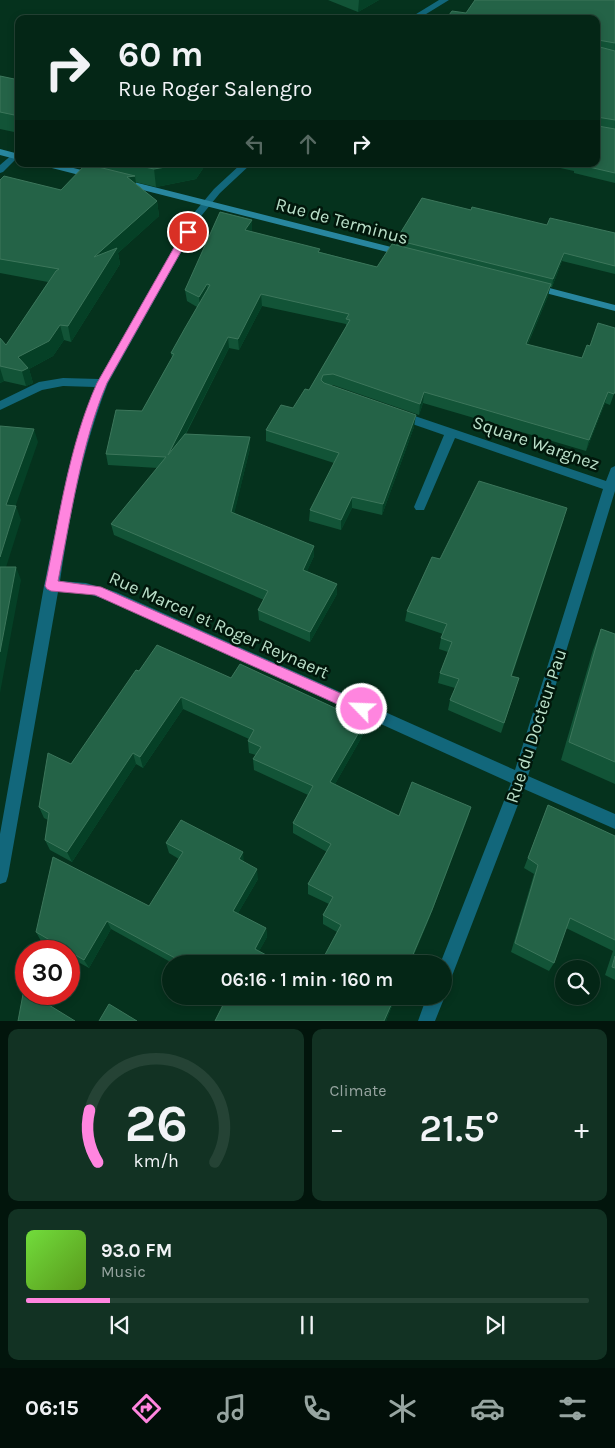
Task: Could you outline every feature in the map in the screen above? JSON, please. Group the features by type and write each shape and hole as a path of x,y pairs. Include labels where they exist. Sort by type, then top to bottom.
{"main road":[{"path":"0,152 15,156"},
{"name":"Rue de Terminus","path":"59,167 416,256"},
{"path":"520,284 615,308"}],"street":[{"path":"419,15 445,0"},
{"path":"0,170 15,157"},
{"path":"0,876 60,538 84,432 92,406 102,383 206,203 243,167"},
{"path":"0,406 39,386 63,382 102,383"},
{"name":"Square Wargnez","path":"384,410 610,487"},
{"name":"Square Wargnez","path":"420,507 451,433"},
{"name":"Rue du Docteur Pau","path":"452,955 519,779 615,471"},
{"name":"Rue Marcel et Roger Reynaert","path":"51,586 86,588 111,596 615,822"},
{"path":"426,1020 432,1005"}],"building":[{"path":"475,0 615,0 615,43 600,40 600,15 449,15 452,11 466,13"},
{"path":"600,47 615,51 615,120 600,118"},
{"path":"0,76 15,79 15,115 0,112"},
{"path":"600,126 615,129 615,173 589,167 600,167"},
{"path":"83,167 98,167 135,176 127,177 157,201 94,257 117,248 68,326 60,325 49,341 18,357 28,368 22,371 0,366 0,338 6,345 59,269 0,259 0,180 4,176 61,190"},
{"path":"145,167 166,167 154,169"},
{"path":"422,198 471,210 472,207 547,225 550,218 615,233 615,266 564,253 553,279 396,240"},
{"path":"220,212 252,220 245,230 320,249 318,252 377,267 392,244 551,284 526,344 582,358 587,345 590,346 598,323 615,328 614,394 608,392 589,440 424,392 420,404 333,374 323,375 321,380 324,383 416,415 383,504 352,497 341,520 310,510 339,453 266,430 281,405 293,408 305,389 309,390 350,320 346,319 349,314 261,294 238,339 228,337 168,455 185,434 250,437 231,512 314,546 303,570 337,584 310,632 258,610 268,591 111,524 166,457 106,454 116,410 142,411 174,354 171,353 210,285 207,284 199,297 185,290"},
{"path":"0,426 34,429 6,505 16,506 0,557"},
{"path":"479,481 567,508 511,676 519,678 504,723 450,700 459,679 440,673 452,642 441,638 447,624 407,611 432,557 440,559"},
{"path":"0,567 16,567 0,652"},
{"path":"601,629 615,634 615,762 569,742"},
{"path":"157,645 231,678 240,664 365,722 330,782 399,816 412,782 471,807 413,955 325,955 341,925 323,915 333,897 308,884 331,844 293,823 313,786 253,759 261,747 248,741 254,730 181,697 140,757 133,753 67,852 45,840 49,813 39,807 48,753 71,764 136,670 139,671"},
{"path":"548,805 615,836 615,940 570,918 554,963 515,943 538,865 528,858"},
{"path":"181,820 243,852 239,859 257,869 233,911 266,928 255,949 266,955 169,955 107,921 84,960 80,958 80,940 50,940 36,932 53,857 149,906 183,852 166,843"},
{"path":"615,956 615,968 612,967"},
{"path":"109,1004 137,1021 99,1021"},
{"path":"21,1005 49,1005 75,1021 18,1021"},
{"path":"223,1005 391,1005 384,1021 215,1021"}],"route":[{"path":"188,232 102,383 92,406 68,498 51,586 72,586 97,590 362,709"}]}
